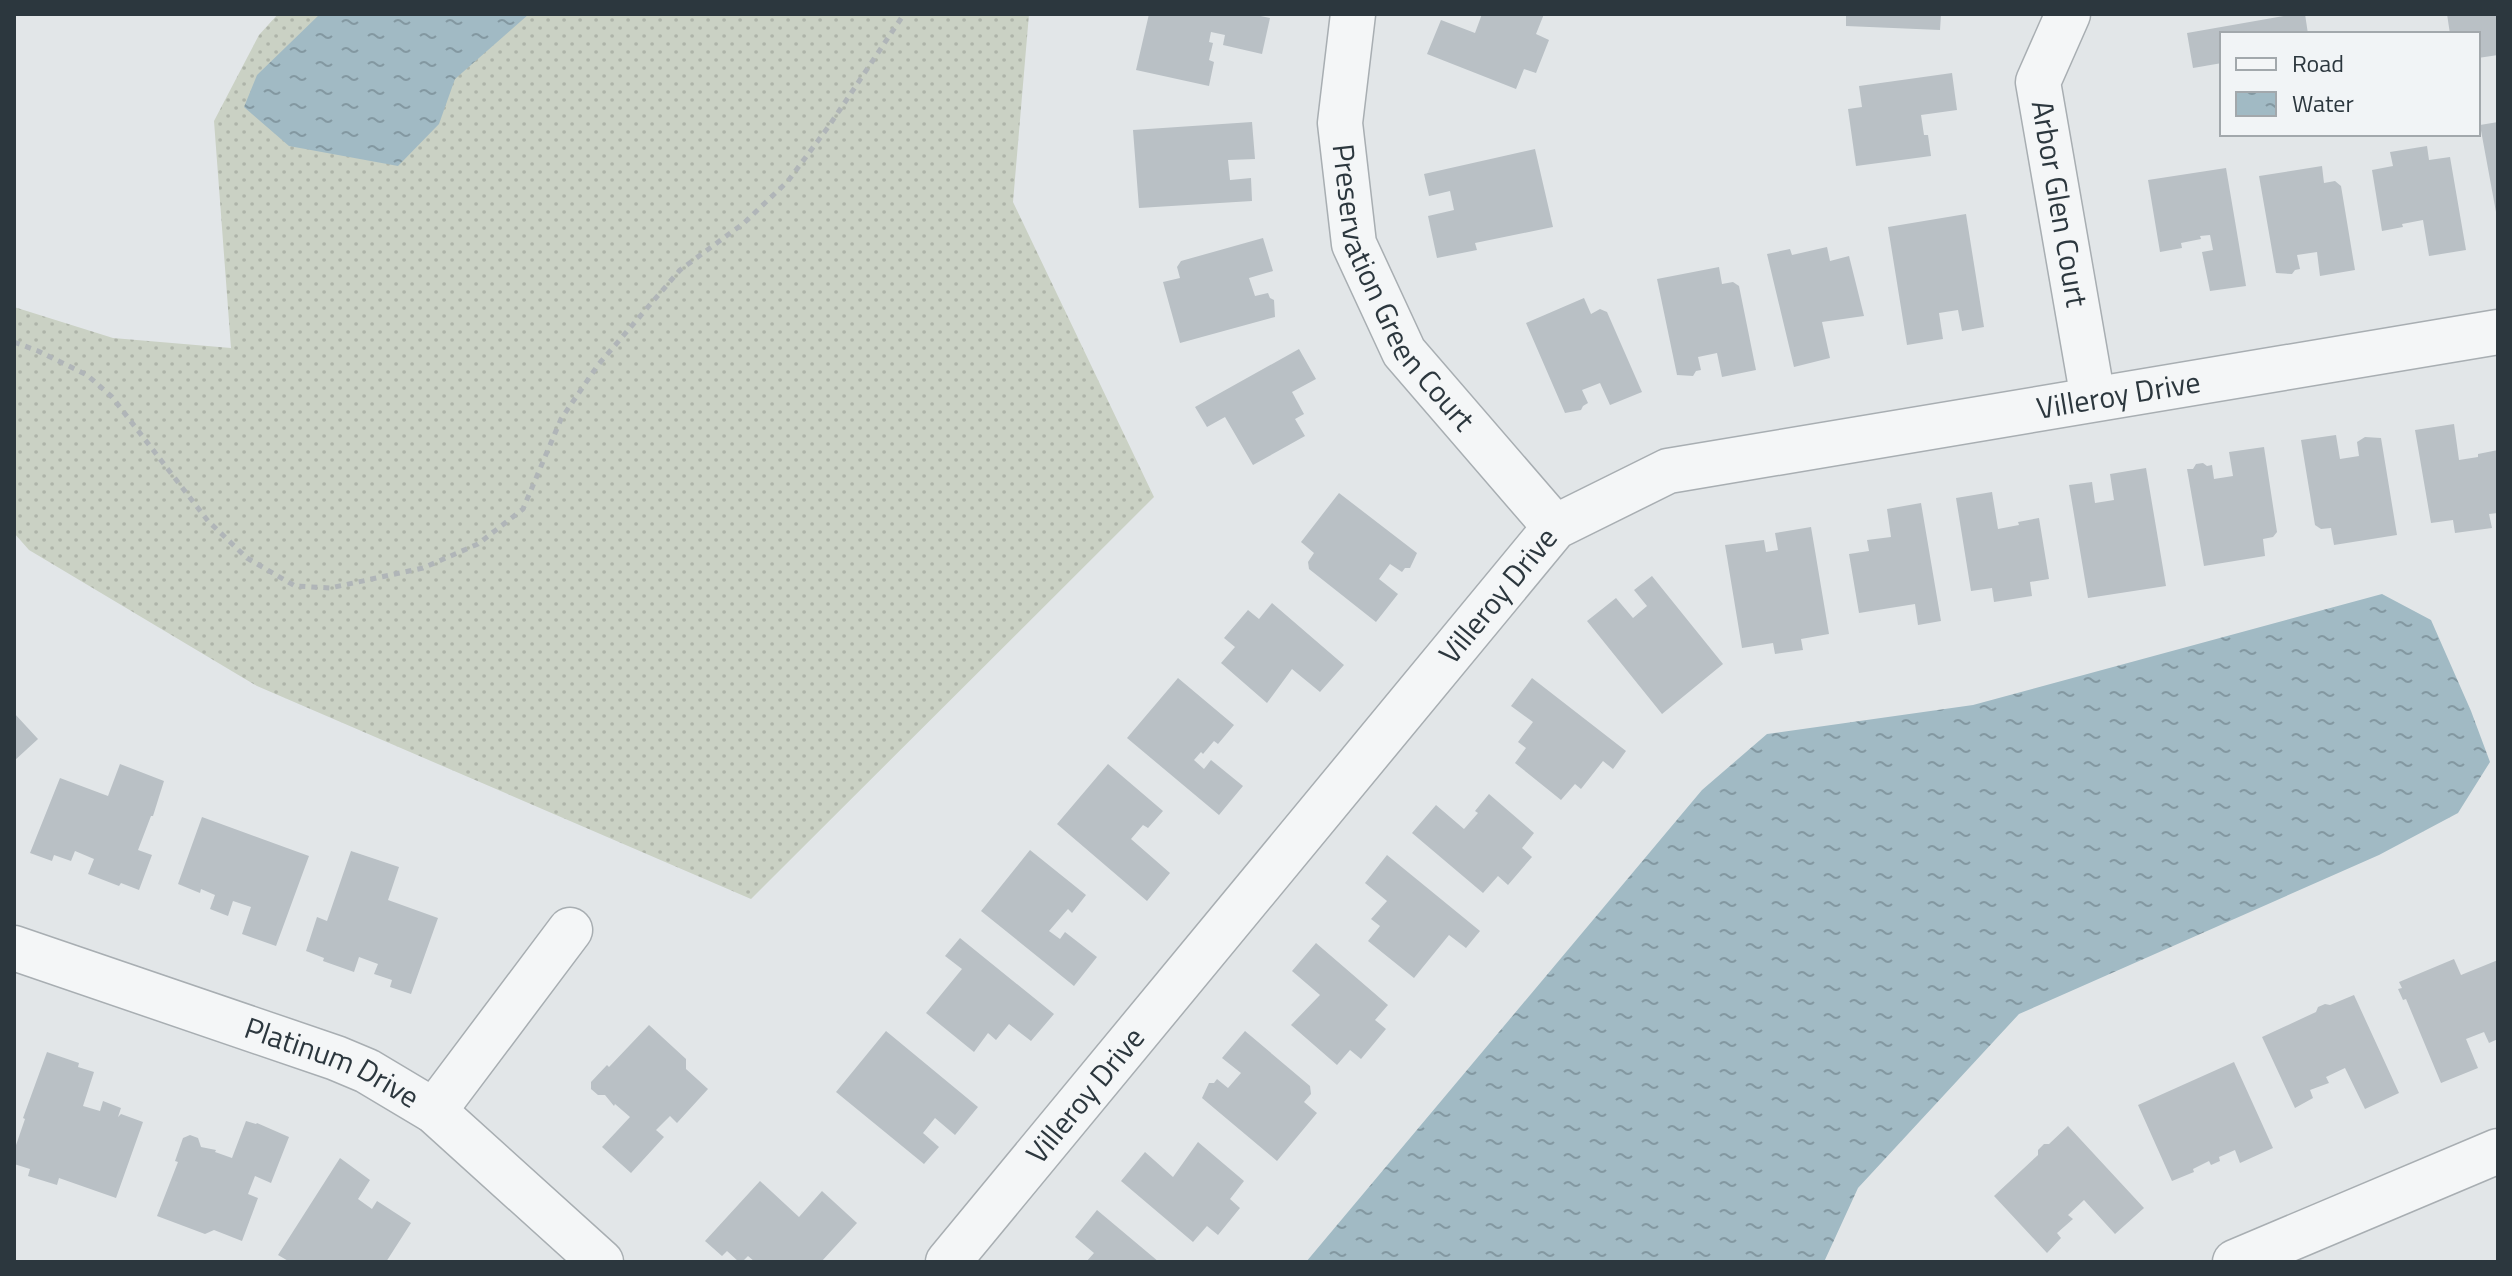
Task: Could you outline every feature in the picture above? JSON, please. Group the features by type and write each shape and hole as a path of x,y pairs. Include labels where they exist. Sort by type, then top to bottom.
{"street":[{"name":"Preservation Green Court","path":"1353,14 1340,123 1354,244 1404,352 1555,527"},
{"name":"Arbor Glen Court","path":"2068,14 2038,82 2093,399"},
{"name":"Villeroy Drive","path":"948,1262 1555,527 1668,471 2498,332"},
{"path":"434,1111 570,930"},
{"name":"Platinum Drive","path":"14,948 336,1058 378,1077 434,1111 601,1262"},
{"path":"2235,1262 2498,1151"}],"path":[{"path":"14,342 87,375 112,397 208,521 247,558 295,586 330,588 423,568 478,544 523,509 561,419 598,365 680,270 744,223 788,181 904,14"}],"shaded area":[{"path":"278,14 1029,14 1013,202 1154,497 751,899 257,686 29,550 14,533 14,307 113,338 231,348 214,121 259,35"}],"water":[{"path":"320,14 529,14 455,79 439,124 398,166 289,146 244,107 257,75"},
{"path":"2382,594 2431,620 2490,762 2458,813 2379,855 2019,1014 1858,1188 1824,1262 1306,1262 1702,790 1767,734 1973,705"}],"building":[{"path":"1149,14 1251,14 1270,18 1262,54 1223,45 1225,35 1211,32 1209,42 1213,43 1209,60 1214,62 1209,86 1136,70"},
{"path":"1482,14 1544,14 1536,34 1549,40 1536,73 1524,69 1516,89 1427,54 1441,20 1475,33"},
{"path":"1846,14 1941,14 1940,30 1846,26"},
{"path":"2295,14 2305,14 2308,32 2220,32 2220,63 2193,68 2187,33"},
{"path":"2447,14 2498,14 2498,55 2480,58 2480,32 2450,32"},
{"path":"1952,73 1957,110 1921,115 1931,156 1856,166 1848,109 1862,107 1859,86"},
{"path":"1252,122 1255,159 1228,160 1230,180 1251,178 1252,201 1139,208 1133,130"},
{"path":"2498,122 2498,212 2496,212 2480,125"},
{"path":"2427,146 2429,160 2450,157 2466,250 2429,256 2423,220 2382,231 2372,170 2393,166 2390,152"},
{"path":"1535,149 1553,227 1475,243 1477,250 1437,258 1428,216 1454,210 1450,191 1429,196 1424,174"},
{"path":"2322,166 2324,183 2335,181 2341,186 2355,270 2320,276 2317,252 2297,255 2300,269 2292,274 2276,273 2259,176"},
{"path":"2226,168 2246,286 2210,291 2202,252 2213,250 2210,235 2181,243 2182,248 2160,252 2148,180"},
{"path":"1966,214 1984,327 1962,331 1958,310 1939,313 1943,339 1907,345 1888,227"},
{"path":"1263,238 1273,271 1249,278 1255,296 1268,293 1274,300 1275,317 1180,343 1163,282 1180,278 1177,267 1181,261"},
{"path":"1827,247 1830,261 1849,256 1864,316 1822,322 1830,358 1794,367 1767,254 1790,249 1792,255"},
{"path":"1719,267 1722,284 1733,282 1739,286 1756,370 1722,377 1717,353 1698,357 1701,370 1693,376 1677,375 1657,279"},
{"path":"1584,298 1591,314 1600,309 1607,312 1642,392 1610,405 1600,383 1582,390 1588,403 1581,410 1565,413 1526,323"},
{"path":"1299,349 1316,379 1292,392 1304,414 1295,419 1305,436 1253,465 1225,417 1207,427 1195,407"},
{"path":"2454,424 2459,460 2498,450 2498,513 2489,514 2492,528 2455,533 2453,520 2431,523 2415,430"},
{"path":"2336,435 2340,459 2359,456 2357,442 2365,437 2381,438 2397,535 2334,545 2331,528 2321,529 2315,525 2301,440"},
{"path":"2264,447 2277,532 2273,537 2263,539 2265,556 2204,566 2187,469 2203,463 2212,465 2214,479 2233,476 2229,452"},
{"path":"2146,468 2166,586 2088,598 2069,485 2092,482 2095,503 2114,500 2110,474"},
{"path":"1992,492 1998,529 2039,518 2049,579 2030,582 2032,596 1994,602 1992,588 1971,591 1956,498"},
{"path":"1339,493 1417,553 1410,568 1402,572 1390,564 1379,579 1398,594 1376,622 1309,569 1308,562 1314,553 1301,542"},
{"path":"1921,503 1941,621 1918,625 1915,604 1859,613 1849,554 1869,551 1867,540 1891,537 1887,509"},
{"path":"1811,527 1829,634 1801,639 1803,650 1775,654 1773,643 1742,648 1725,545 1764,540 1766,552 1778,550 1775,533"},
{"path":"1652,576 1723,664 1662,714 1587,621 1616,598 1633,618 1647,606 1634,590"},
{"path":"1272,603 1344,665 1320,692 1292,669 1267,703 1221,663 1235,647 1224,638 1248,610 1259,619"},
{"path":"1178,678 1234,725 1218,744 1214,741 1194,760 1204,769 1211,760 1243,786 1219,815 1127,738"},
{"path":"1532,678 1626,751 1613,769 1603,761 1581,789 1575,784 1561,800 1515,763 1526,748 1518,742 1533,722 1511,706"},
{"path":"14,713 38,739 14,761"},
{"path":"120,764 164,781 138,850 152,855 139,890 88,874 94,859 75,851 71,861 54,855 52,861 30,853 60,778 108,796"},
{"path":"1108,764 1163,811 1148,828 1143,825 1131,839 1170,873 1147,901 1057,824"},
{"path":"1489,794 1534,833 1522,848 1532,857 1508,885 1498,876 1483,893 1412,833 1436,805 1464,829"},
{"path":"202,817 309,856 276,946 242,934 251,907 233,901 228,916 210,909 215,895 178,884"},
{"path":"1030,850 1086,895 1072,913 1068,909 1049,931 1060,939 1065,932 1097,957 1074,986 981,911"},
{"path":"351,851 399,867 388,900 438,918 411,994 390,987 392,980 374,974 378,964 359,957 354,972 306,951 317,917 327,921"},
{"path":"1387,855 1480,931 1466,948 1449,935 1414,978 1368,941 1380,926 1371,919 1387,901 1365,883"},
{"path":"960,938 1054,1014 1031,1041 1009,1024 996,1040 988,1033 974,1052 926,1013 962,969 945,956"},
{"path":"1316,943 1388,1005 1375,1020 1386,1029 1361,1059 1350,1050 1337,1065 1291,1025 1320,995 1292,971"},
{"path":"2454,959 2461,975 2498,960 2498,1039 2489,1043 2484,1032 2466,1039 2478,1068 2441,1083 2406,999 2403,1000 2398,989 2402,988 2399,982"},
{"path":"2354,995 2399,1093 2365,1109 2345,1068 2326,1077 2329,1083 2310,1090 2313,1098 2295,1108 2262,1037 2316,1012 2318,1007"},
{"path":"649,1025 686,1059 686,1069 708,1089 677,1123 670,1116 656,1130 664,1137 631,1173 602,1147 630,1117 605,1095 598,1095 591,1089 591,1082"},
{"path":"886,1031 978,1107 955,1135 935,1118 923,1133 939,1147 924,1164 836,1092"},
{"path":"1245,1031 1310,1086 1311,1094 1304,1102 1317,1113 1277,1161 1202,1098 1209,1083 1217,1079 1228,1088 1241,1073 1222,1058"},
{"path":"47,1052 79,1063 78,1067 94,1072 83,1106 100,1111 103,1101 121,1108 118,1117 121,1114 143,1122 116,1198 59,1178 57,1185 28,1176 30,1169 14,1164 14,1151 23,1118"},
{"path":"2234,1062 2273,1148 2240,1163 2235,1150 2219,1157 2220,1161 2211,1165 2209,1161 2193,1169 2194,1172 2172,1181 2138,1105"},
{"path":"246,1121 289,1137 271,1183 255,1176 248,1194 258,1198 242,1241 214,1230 205,1234 157,1216 178,1162 175,1161 183,1138 190,1135 198,1138 201,1147 232,1158"},
{"path":"2068,1126 2144,1208 2115,1234 2084,1200 2068,1215 2073,1219 2057,1233 2061,1238 2047,1253 1994,1196 2038,1155 2044,1144 2049,1144"},
{"path":"1198,1142 1244,1181 1230,1199 1240,1208 1218,1235 1207,1226 1193,1242 1121,1181 1145,1152 1173,1177"},
{"path":"340,1158 370,1180 358,1199 372,1209 377,1201 411,1223 386,1262 290,1262 278,1255"},
{"path":"760,1181 799,1217 822,1191 857,1223 821,1262 755,1262 748,1256 739,1262 727,1251 722,1256 705,1241"},
{"path":"1097,1210 1159,1262 1086,1262 1094,1253 1075,1237"}]}
